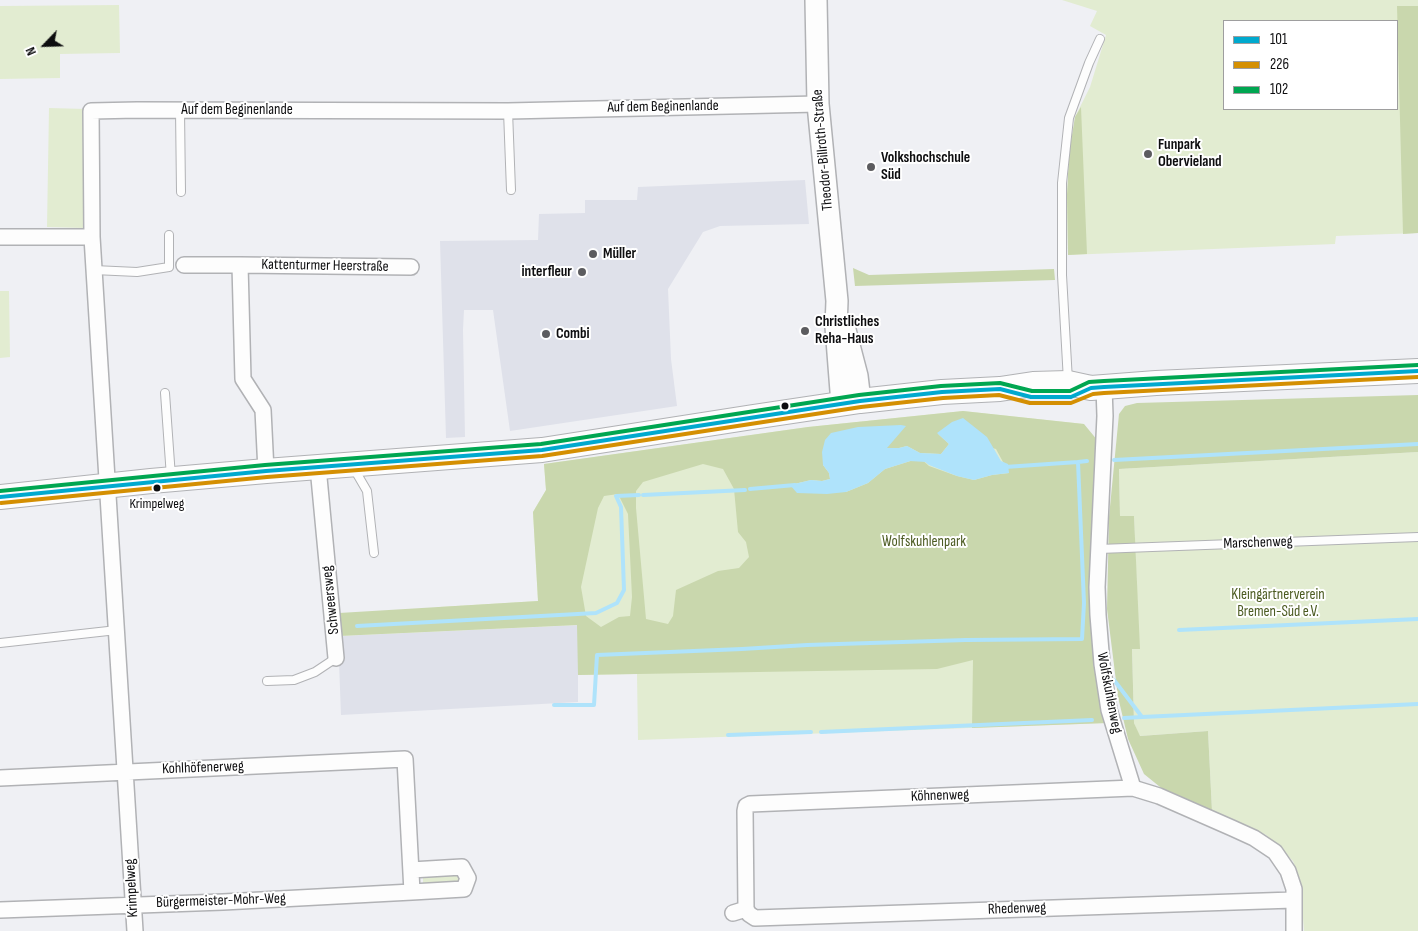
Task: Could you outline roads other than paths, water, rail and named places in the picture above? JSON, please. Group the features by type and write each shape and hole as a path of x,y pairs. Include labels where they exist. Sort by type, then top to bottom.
{"main road":[{"path":"0,497 172,479 542,450 851,402 942,392 1000,389 1033,384 1068,383 1098,387 1418,371"},
{"path":"1000,389 1031,397 1053,398 1071,397 1098,387"}],"street":[{"name":"Theodor-Billroth-Straße","path":"816,0 818,104 837,300 836,327 851,402"},
{"name":"Auf dem Beginenlande","path":"106,486 92,237 91,111 508,111 818,104"},
{"path":"0,237 92,237"},
{"name":"Kattenturmer Heerstraße","path":"184,265 411,267"},
{"name":"Kattenturmer Heerstraße","path":"240,265 243,379 263,410 266,471"},
{"name":"Wolfskuhlenweg","path":"1098,387 1105,416 1097,588 1102,664 1109,710 1133,788"},
{"name":"Schweersweg","path":"318,467 336,658"},
{"name":"Krimpelweg","path":"106,486 117,630 135,931"},
{"name":"Kohlhöfenerweg","path":"0,778 405,759 411,870"},
{"path":"1133,788 1159,796 1232,828 1254,838 1275,852 1288,871 1294,889 1294,931"},
{"name":"Köhnenweg","path":"746,806 1133,788"},
{"name":"Rhedenweg","path":"746,806 740,911 755,918 1293,900"},
{"name":"Bürgermeister-Mohr-Weg","path":"0,910 222,902 464,889 468,878 462,867 411,870"},
{"path":"411,870 412,892"}],"lane":[{"path":"1068,383 1062,275 1062,183 1069,118 1100,39"},
{"path":"180,110 181,192"},
{"path":"508,111 511,190"},
{"path":"94,270 137,272 169,267 169,235"},
{"path":"165,394 172,479"},
{"path":"352,466 367,491 374,554"},
{"name":"Marschenweg","path":"1099,549 1418,537"},
{"path":"0,643 117,630"},
{"name":"Schweersweg","path":"268,681 294,680 316,672 336,658"}],"water":[{"path":"963,418 987,437 1001,461 1008,464 1009,473 974,480 957,476 929,465 920,458 885,469 868,483 846,492 827,494 797,493 790,485 811,480 822,481 830,479 829,473 823,465 822,452 825,440 831,433 858,427 901,425 906,426 887,448 907,446 920,453 941,454 949,444 937,433 952,422"}],"waterway":[{"path":"1114,460 1418,444"},
{"path":"910,459 926,460"},
{"path":"1078,462 1087,461"},
{"path":"554,705 594,705 597,655 807,645 966,640 1082,639 1084,603 1078,462 1005,467"},
{"path":"750,489 795,485"},
{"path":"643,495 745,490"},
{"path":"357,626 596,613 617,603 624,590 621,507 616,496 639,495"},
{"path":"1179,630 1418,619"},
{"path":"1114,680 1142,717 1418,704"},
{"path":"1124,718 1142,717"},
{"path":"821,732 1092,720"},
{"path":"728,735 811,732"}],"place":[{"name":"Funpark Obervieland","path":"1148,154"},
{"name":"Volkshochschule Süd","path":"871,167"},
{"name":"Müller","path":"593,254"},
{"name":"interfleur","path":"582,272"},
{"name":"Christliches Reha-Haus","path":"805,331"},
{"name":"Combi","path":"546,334"},
{"name":"Krimpelweg","path":"157,488"}],"park label":[{"name":"Wolfskuhlenpark","path":"924,542"},
{"name":"Kleingärtnerverein Bremen-Süd e.V.","path":"1278,604"}]}
